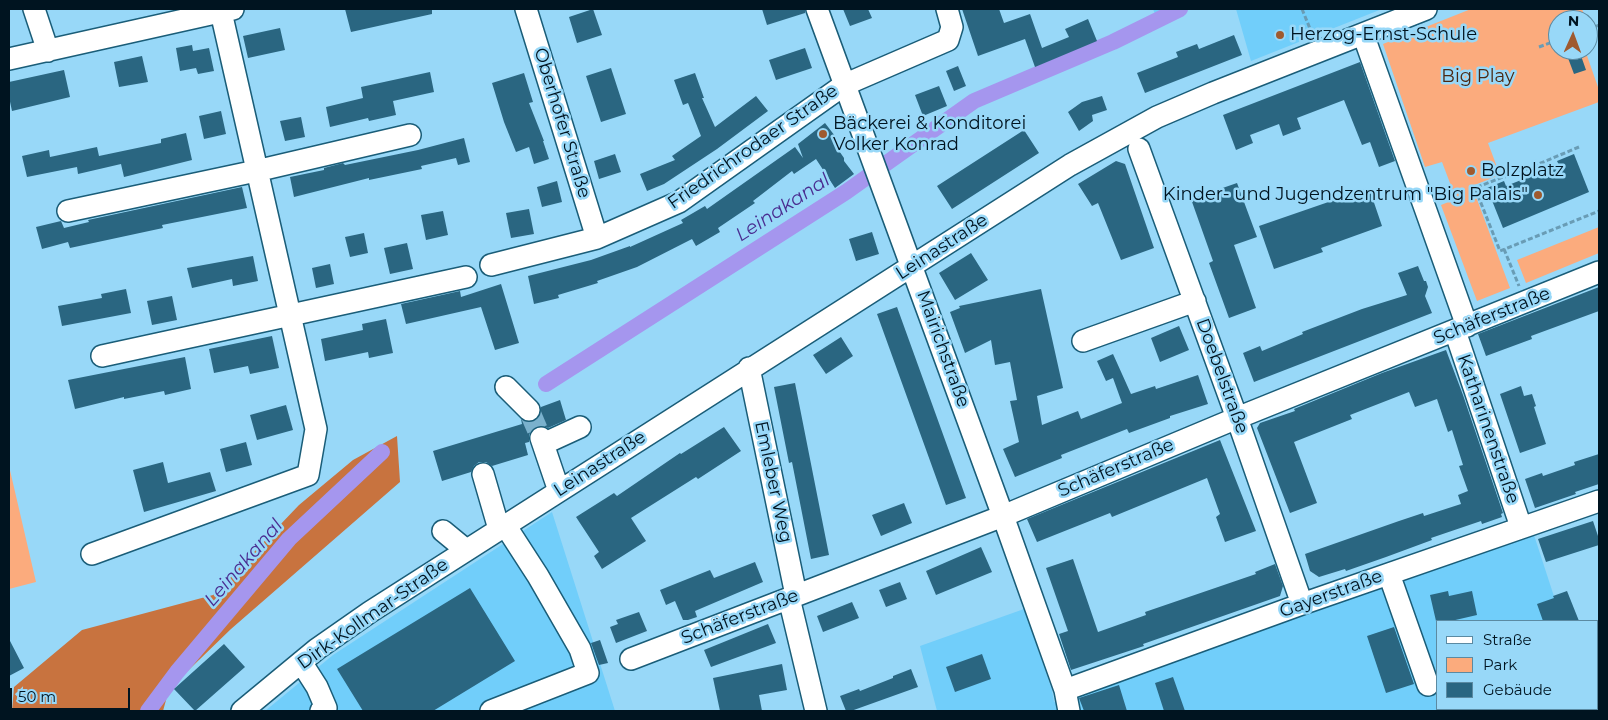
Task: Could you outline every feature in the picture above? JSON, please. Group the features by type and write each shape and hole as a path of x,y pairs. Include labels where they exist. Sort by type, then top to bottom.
{"street":[{"path":"34,9 48,51"},
{"name":"Oberhofer Straße","path":"526,9 597,238"},
{"name":"Mairichstraße","path":"817,9 913,266 1003,516 1065,690 1069,711"},
{"name":"Friedrichrodaer Straße","path":"491,265 597,238 679,202 844,85 948,40 952,27 947,9"},
{"name":"Leinastraße","path":"496,531 1070,165 1132,130 1204,97 1426,9"},
{"path":"9,59 227,10 256,170 316,429 308,475 92,554"},
{"name":"Katharinenstraße","path":"1363,34 1461,329 1521,527"},
{"path":"68,211 410,135"},
{"name":"Doebelstraße","path":"1138,149 1195,301 1302,604"},
{"name":"Schäferstraße","path":"631,659 1003,516 1237,418 1599,272"},
{"path":"102,356 466,276"},
{"path":"1083,341 1195,301"},
{"name":"Emleber Weg","path":"749,368 796,624 816,711"},
{"path":"506,386 529,410"},
{"path":"559,491 542,441 580,427"},
{"path":"483,474 496,531 538,576 580,649 588,673 491,711"},
{"name":"Gayerstraße","path":"1065,690 1302,604 1599,501"},
{"path":"443,531 466,550"},
{"name":"Dirk-Kollmar-Straße","path":"242,711 343,630 496,531"},
{"path":"1389,574 1428,685"},
{"path":"301,662 318,687 325,710"}],"path":[{"path":"1302,9 1319,51"},
{"path":"1539,47 1548,44"},
{"path":"1580,147 1510,176 1475,188 1500,251 1599,211"},
{"path":"1504,250 1526,302"}],"shaded area":[{"path":"1153,9 1189,9 1159,24"},
{"name":"Herzog-Ernst-Schule","path":"1236,9 1382,9 1251,61"},
{"path":"397,436 400,482 231,629 169,689 163,711 12,711 14,687 82,630 213,595 299,505 353,460"},
{"path":"552,512 615,711 265,711 333,655"},
{"path":"1534,535 1562,620 1436,620 1436,710 1506,710 1502,711 937,711 920,646 1024,609 1052,690 1054,702"}],"green space":[{"name":"Big Play","path":"1471,9 1582,9 1548,10 1548,60 1588,60 1599,90 1599,102 1488,143 1500,175 1472,186 1510,288 1477,301 1441,205 1456,199 1442,162 1425,167 1383,44"},
{"path":"1599,227 1599,253 1526,283 1517,260"},
{"path":"9,466 36,582 9,589"}],"building":[{"path":"345,9 432,9 432,14 351,32"},
{"path":"593,9 602,35 577,43 569,17"},
{"path":"762,9 805,9 805,13 767,25"},
{"path":"843,9 868,9 872,18 850,26"},
{"path":"962,9 999,9 1004,23 1030,14 1042,48 1069,37 1065,29 1088,19 1097,41 1035,67 1025,39 978,56"},
{"path":"280,28 285,50 248,58 243,36"},
{"path":"1234,35 1242,55 1145,93 1137,73 1178,57 1176,52 1197,44 1199,49"},
{"path":"192,45 193,51 209,48 214,71 198,74 196,68 180,71 176,48"},
{"path":"805,48 812,68 776,80 769,60"},
{"path":"142,56 148,82 119,87 114,62"},
{"path":"1569,60 1582,60 1586,70 1574,74"},
{"path":"1360,62 1395,161 1379,167 1370,142 1362,145 1344,100 1297,118 1301,129 1283,136 1279,124 1250,135 1253,143 1236,150 1223,115"},
{"path":"958,66 966,86 954,91 946,71"},
{"path":"611,68 626,114 601,122 586,76"},
{"path":"64,70 70,97 12,111 9,97 9,82"},
{"path":"430,72 434,92 393,101 396,115 369,121 368,118 330,127 326,107 363,98 361,87"},
{"path":"524,73 533,102 529,103 549,159 534,164 529,147 516,152 492,83"},
{"path":"695,73 704,98 702,98 715,127 756,96 768,111 717,149 664,184 647,191 640,174 675,160 672,156 701,136 688,103 683,105 674,80"},
{"path":"939,86 947,106 923,116 915,95"},
{"path":"1102,96 1107,110 1092,115 1093,121 1079,131 1068,112 1082,102"},
{"path":"221,111 226,134 204,139 199,116"},
{"path":"301,117 305,137 285,141 280,121"},
{"path":"825,123 838,140 835,145 854,174 835,188 816,159 794,174 792,171 753,201 755,203 718,228 720,232 696,246 692,239 637,267 597,281 598,283 558,295 559,298 534,304 528,276 591,260 630,247 683,223 681,220 705,206 707,209 795,147 803,158 798,144"},
{"path":"1024,130 1039,153 952,209 937,186"},
{"path":"186,133 192,160 124,177 121,164 78,174 77,167 27,177 22,156 49,150 50,157 97,147 99,156 161,143 161,139"},
{"path":"464,138 470,162 458,165 456,158 421,166 422,169 369,180 369,178 294,197 290,177 324,170 324,168 343,163 345,165 418,150"},
{"path":"615,154 621,172 599,179 594,161"},
{"path":"1574,154 1589,192 1503,228 1487,188 1504,181 1506,186 1559,165 1557,161"},
{"path":"1116,161 1125,164 1154,248 1121,260 1098,203 1092,206 1078,184"},
{"path":"557,181 562,202 542,207 537,187"},
{"path":"1237,183 1257,237 1234,245 1256,308 1229,318 1209,263 1213,261 1191,199"},
{"path":"242,187 247,208 162,225 163,228 70,248 68,242 42,249 36,227 61,221 64,228 89,222 88,220"},
{"path":"1369,188 1382,226 1321,248 1323,252 1274,269 1259,226"},
{"path":"529,209 534,234 511,238 506,213"},
{"path":"443,211 448,235 426,240 421,215"},
{"path":"872,232 879,254 856,261 849,239"},
{"path":"364,233 368,253 350,257 345,237"},
{"path":"407,243 413,269 390,274 384,248"},
{"path":"971,253 988,280 955,300 939,273"},
{"path":"253,256 258,281 233,286 232,279 192,288 187,268"},
{"path":"330,264 334,284 316,288 312,268"},
{"path":"1418,266 1428,287 1425,296 1432,313 1254,382 1243,353 1260,346 1262,351 1303,334 1302,332 1362,309 1407,295 1398,273"},
{"path":"501,284 519,343 495,350 481,307 406,324 401,304 460,291 461,297"},
{"path":"1599,287 1599,311 1531,336 1532,339 1486,356 1478,334"},
{"path":"126,289 131,313 62,326 58,306 102,298 101,294"},
{"path":"1041,289 1063,388 1037,396 1042,425 1078,411 1081,419 1122,403 1113,378 1106,381 1097,361 1113,354 1131,394 1155,386 1156,389 1198,375 1208,404 1170,416 1170,418 1129,433 1127,429 1061,455 1062,458 1015,477 1003,449 1019,442 1010,401 1017,400 1010,362 995,365 991,340 965,353 950,312 960,308 959,306"},
{"path":"172,296 177,320 152,325 147,301"},
{"path":"897,307 966,498 946,505 877,314"},
{"path":"386,319 393,353 369,358 368,352 325,361 321,339 363,330 362,324"},
{"path":"1179,326 1189,350 1160,362 1151,338"},
{"path":"272,336 279,368 250,374 248,366 214,373 209,349"},
{"path":"841,337 853,356 826,374 813,355"},
{"path":"1446,350 1503,513 1501,514 1502,517 1482,524 1481,521 1346,571 1345,569 1319,577 1310,571 1305,554 1423,513 1424,516 1461,504 1458,495 1468,491 1459,466 1463,465 1452,430 1448,432 1437,399 1415,407 1409,392 1350,415 1352,419 1294,442 1317,503 1290,513 1257,428 1260,423 1295,411 1294,409 1382,373"},
{"path":"185,357 191,389 165,395 164,391 124,399 124,397 75,409 68,380"},
{"path":"795,383 829,555 811,559 792,462 789,463 774,387"},
{"path":"1521,386 1524,396 1532,394 1536,406 1534,407 1546,444 1520,453 1500,394"},
{"path":"560,400 566,420 548,428 537,426 532,429 529,435 529,442 525,443 528,455 492,466 486,462 479,462 471,472 442,481 433,451 522,424 521,419 526,422 533,422 541,414 541,407"},
{"path":"286,405 293,430 257,440 250,415"},
{"path":"724,427 741,451 698,479 696,477 631,518 646,541 602,569 594,556 599,552 576,517 614,493 617,496 680,453"},
{"path":"1220,440 1256,531 1225,542 1216,517 1220,514 1207,478 1112,517 1110,513 1037,542 1027,519"},
{"path":"246,442 252,465 226,472 220,449"},
{"path":"1599,454 1599,484 1535,508 1525,479 1542,473 1543,476 1575,465 1574,462"},
{"path":"163,462 168,483 210,472 216,491 144,512 133,470"},
{"path":"904,503 912,523 881,536 872,515"},
{"path":"1593,521 1599,545 1546,562 1538,539"},
{"path":"981,547 992,572 936,595 926,571"},
{"path":"1073,559 1098,632 1146,615 1145,612 1256,574 1255,572 1275,564 1283,586 1280,596 1143,644 1144,646 1071,670 1059,634 1068,631 1046,568"},
{"path":"755,562 763,582 695,611 697,617 688,620 683,620 675,601 666,605 660,590 710,570 714,578"},
{"path":"900,582 907,599 886,607 879,590"},
{"path":"470,588 515,661 433,711 363,711 337,669"},
{"path":"1448,591 1449,596 1472,591 1477,615 1455,620 1436,621 1430,595"},
{"path":"1567,591 1579,620 1543,620 1537,604 1554,598 1553,596"},
{"path":"852,602 859,618 823,632 817,616"},
{"path":"639,612 647,631 616,643 610,627 618,624 616,620"},
{"path":"768,624 776,643 711,667 704,650"},
{"path":"1394,627 1414,684 1386,693 1367,636"},
{"path":"9,639 24,668 9,676"},
{"path":"600,640 608,663 599,665 591,643"},
{"path":"224,644 245,667 195,711 174,689"},
{"path":"982,654 991,679 955,692 946,667"},
{"path":"782,664 787,690 759,695 762,711 720,711 713,678"},
{"path":"911,669 918,687 851,711 846,711 840,696 859,689 860,691"},
{"path":"1173,677 1185,711 1164,711 1155,683"},
{"path":"1119,685 1127,711 1084,711 1079,698"}],"waterway":[{"name":"Leinakanal","path":"546,384 846,192 974,101 1113,42 1180,9"},
{"name":"Leinakanal","path":"148,711 177,672 289,539 382,452"}],"tunnel":[{"path":"529,410 541,438"}],"place":[{"name":"Herzog-Ernst-Schule","path":"1280,35"},
{"name":"Bäckerei & Konditorei Volker Konrad","path":"823,134"},
{"name":"Bolzplatz","path":"1471,171"},
{"name":"Kinder- und Jugendzentrum \"Big Palais\"","path":"1538,195"}]}
